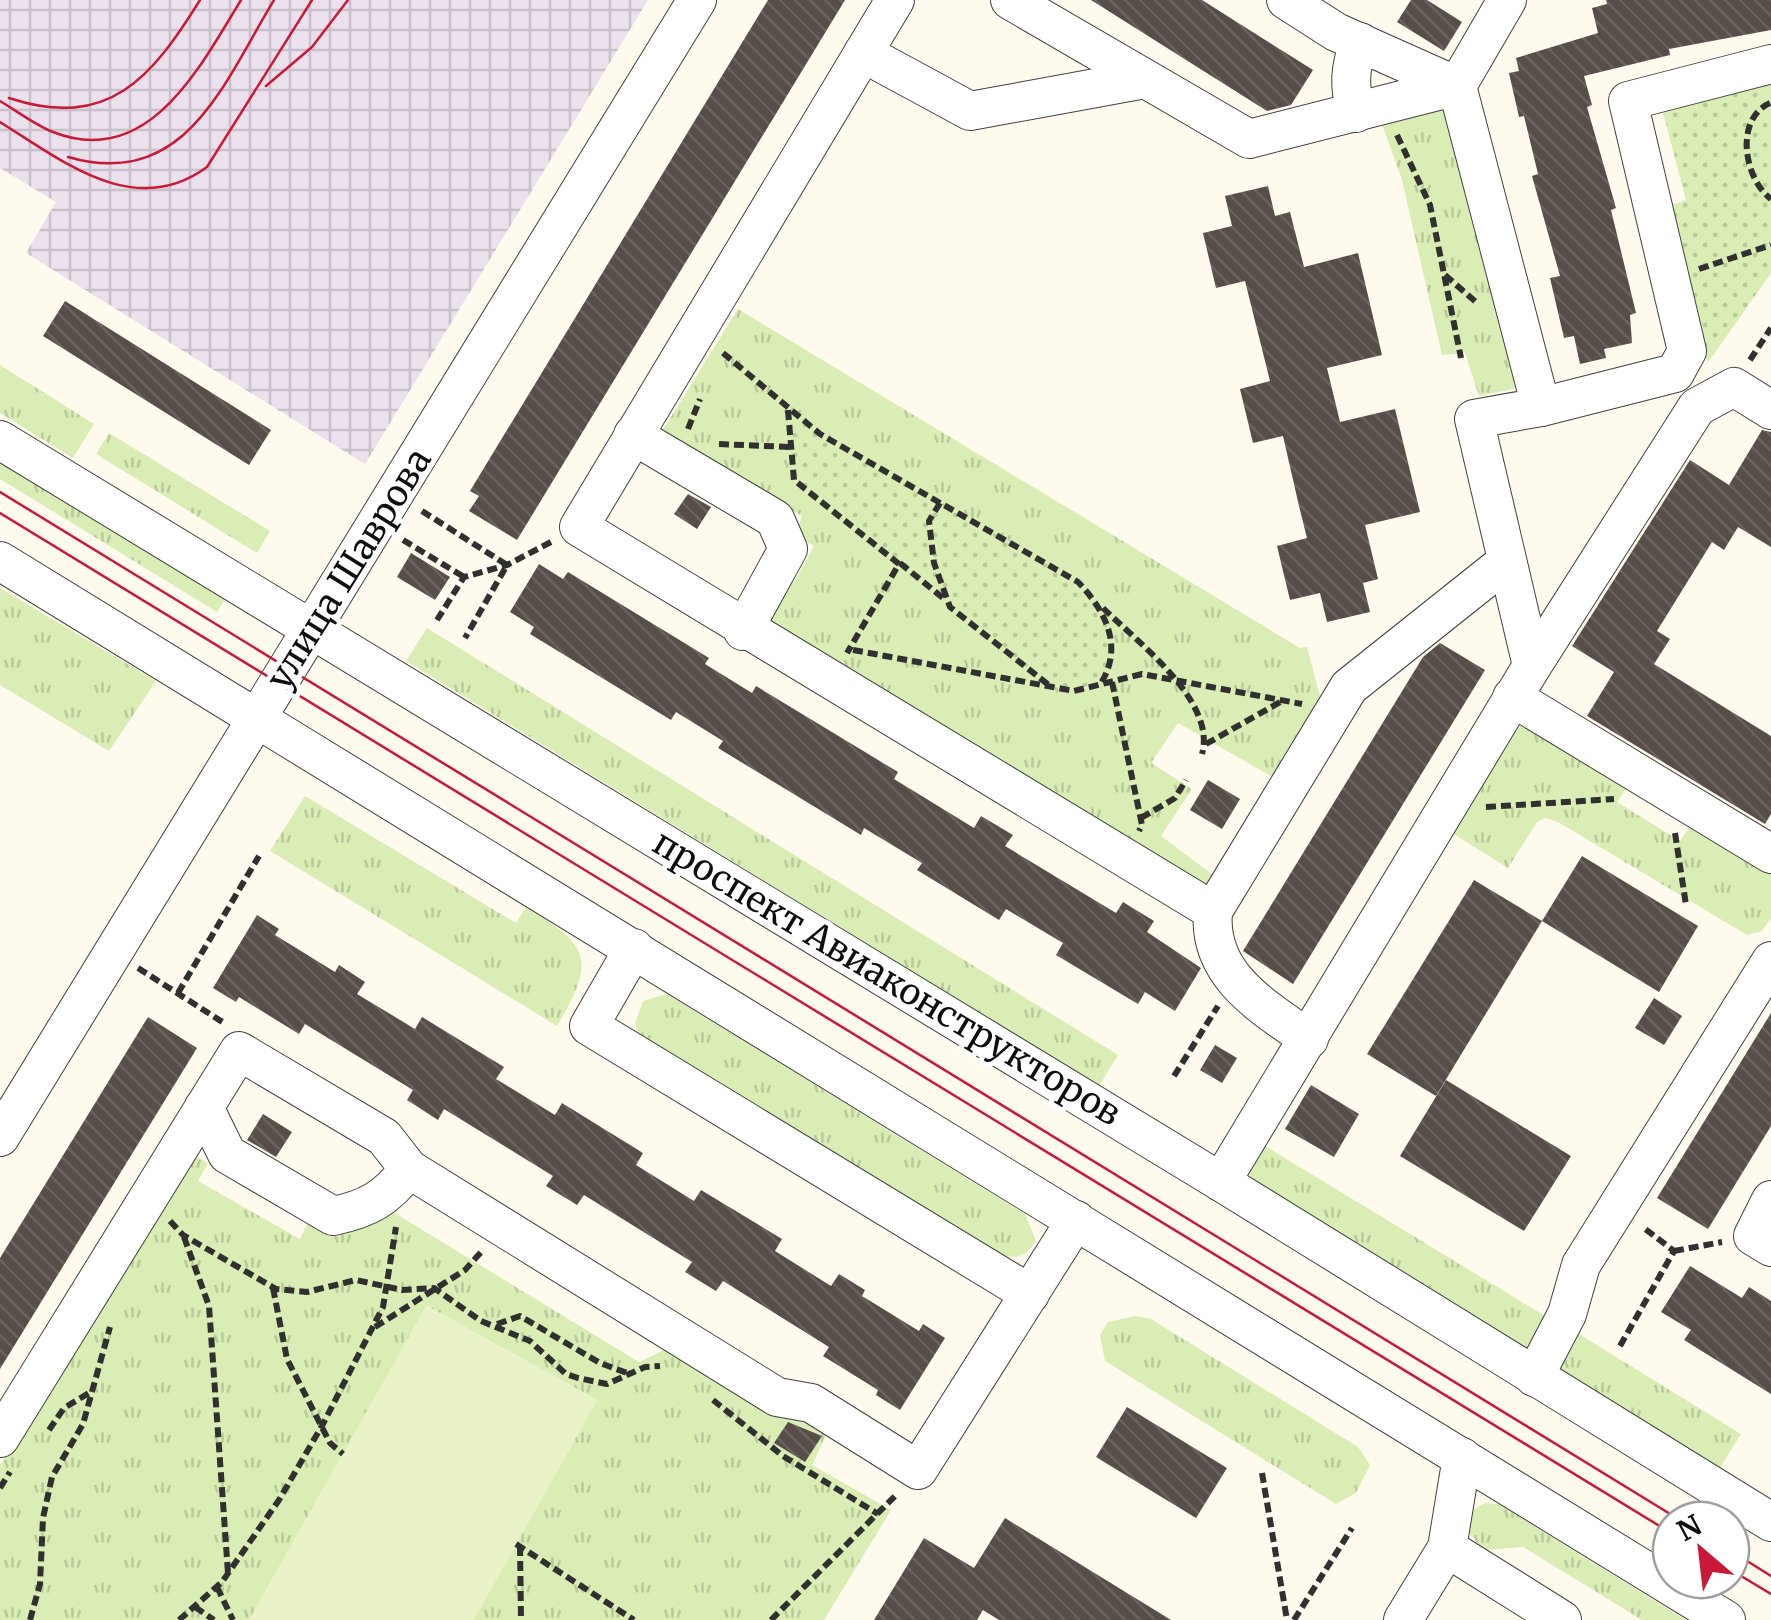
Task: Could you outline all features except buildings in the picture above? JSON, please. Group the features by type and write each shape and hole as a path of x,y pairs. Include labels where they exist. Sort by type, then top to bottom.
{"street":[{"name":"улица Шаврова","path":"0,1137 697,0"},
{"path":"894,0 579,527 743,631 1213,911"},
{"path":"1010,0 1249,140 1457,86 1507,0"},
{"path":"1286,0 1360,42 1457,86"},
{"path":"1360,42 1350,76 1369,110"},
{"path":"863,53 970,111 1145,79"},
{"path":"1675,374 1686,351 1628,100 1771,64"},
{"path":"1457,86 1540,407"},
{"path":"1675,374 1474,419 1506,562 1522,682 1771,854"},
{"path":"1675,374 1697,407"},
{"path":"1221,1182 1522,682 1697,407 1734,387 1771,410"},
{"path":"633,435 775,519 788,549 743,631"},
{"name":"проспект Авиаконструкторов","path":"0,440 1221,1182 1771,1522"},
{"path":"0,561 1726,1620"},
{"path":"1309,1039 1253,1000 1234,979 1218,957 1210,936 1213,911 1330,700 1506,562"},
{"path":"634,948 589,1026 1030,1294"},
{"path":"1534,1376 1567,1314 1580,1265 1771,961"},
{"path":"0,1438 160,1214 204,1108 239,1051 384,1137 415,1174 777,1397 811,1403 918,1470 1076,1220"},
{"path":"204,1108 227,1154 334,1216 363,1210 415,1174"},
{"path":"1762,1242 1771,1200"},
{"path":"1403,1620 1447,1548 1462,1457"},
{"path":"1447,1548 1562,1620"}],"path":[{"path":"1771,102 1756,115 1746,153 1752,174 1771,203"},
{"path":"1369,110 1430,205 1461,358"},
{"path":"1670,279 1771,245"},
{"path":"714,342 820,434 1041,557 1078,582 1196,705 1206,735 1204,749 1286,701"},
{"path":"719,366 727,357"},
{"path":"684,437 710,382"},
{"path":"788,409 794,480 900,564 920,575 947,602 1052,687"},
{"path":"940,503 928,521 934,563 947,602"},
{"path":"421,511 507,565"},
{"path":"437,620 464,578 507,565 579,527"},
{"path":"403,540 464,578"},
{"path":"842,660 900,564"},
{"path":"465,638 507,565"},
{"path":"1102,607 1110,634 1108,672 1142,825 1122,856"},
{"path":"848,650 1074,692 1142,674 1286,701 1330,700"},
{"path":"1101,683 1108,672"},
{"path":"1141,818 1175,798 1186,780"},
{"path":"1445,810 1619,798"},
{"path":"1676,838 1686,905"},
{"path":"178,993 259,856"},
{"path":"138,968 224,1022 239,1051"},
{"path":"1174,1076 1234,979"},
{"path":"179,1620 228,1574 279,1500 374,1328 394,1234 415,1174"},
{"path":"1615,1206 1674,1251 1762,1242"},
{"path":"160,1214 166,1234"},
{"path":"160,1214 184,1235 273,1287 307,1292 356,1280 434,1288 480,1321 496,1324 530,1341 566,1374 578,1378 606,1384 644,1366 673,1366"},
{"path":"374,1328 465,1270 501,1226"},
{"path":"184,1235 209,1306 228,1574"},
{"path":"1620,1346 1674,1251"},
{"path":"273,1287 286,1359 330,1443 342,1454"},
{"path":"496,1324 520,1316 600,1363 628,1374"},
{"path":"30,1620 40,1584 41,1534 52,1477 83,1424 110,1322"},
{"path":"705,1390 719,1408 783,1456 878,1514"},
{"path":"771,1620 918,1470"},
{"path":"1262,1473 1287,1620"},
{"path":"1294,1620 1352,1528"},
{"path":"521,1620 518,1545 634,1620"},
{"path":"217,1587 232,1620"},
{"path":"195,1607 214,1620"}],"shaded area":[{"path":"0,0 648,0 365,464 26,253 56,202 0,168"}],"green space":[{"path":"1771,77 1771,273 1709,361 1695,353 1662,208 1686,200 1661,105"},
{"path":"1451,96 1518,388 1479,396 1465,353 1442,355 1402,180 1379,116"},
{"path":"738,309 1300,648 1307,647 1324,712 1283,783 1178,723 1151,763 1192,789 1161,836 1221,881 1209,899 756,623 781,575 794,582 814,546 795,535 802,516 658,438","holes":["788,412 1078,582 1099,684 1074,691 950,607 919,575 800,488 790,468"]},
{"path":"0,365 94,424 73,458 0,413"},
{"path":"788,412 1078,582 1096,604 1108,628 1110,654 1102,681 1074,691 1050,686 950,607 919,575 800,488 790,468"},
{"path":"109,433 270,531 257,553 96,454"},
{"path":"0,460 226,598 217,612 0,479"},
{"path":"0,588 156,681 109,751 0,685"},
{"path":"427,628 1118,1055 1099,1086 406,661"},
{"path":"1524,720 1629,784 1617,802 1680,841 1693,822 1771,865 1771,918 1762,931 1747,935 1558,822 1545,818 1537,822 1508,868 1452,833"},
{"path":"305,796 516,923 526,907 564,933 575,945 581,970 570,1004 557,1026 270,851"},
{"path":"667,994 1025,1214 1036,1241 1020,1256 997,1254 639,1035 635,1024 643,1001"},
{"path":"1260,1143 1550,1319 1530,1352 1251,1179 1248,1162"},
{"path":"191,1153 208,1163 198,1181 300,1239 310,1218 388,1209 639,1362 664,1350 775,1416 791,1407 829,1429 812,1465 891,1510 824,1620 473,1620 597,1400 427,1306 249,1620 0,1620 0,1465"},
{"path":"426,1306 597,1400 474,1620 249,1620"},
{"path":"1135,1316 1151,1319 1358,1447 1370,1465 1356,1493 1336,1504 1105,1361 1100,1335 1108,1322"},
{"path":"1574,1331 1741,1434 1720,1468 1559,1368"},
{"path":"1485,1503 1498,1504 1686,1620 1642,1620 1523,1547 1484,1550 1466,1530 1474,1509"}],"tram line":[{"path":"9,98 44,106 74,107 101,102 145,74 200,0"},
{"path":"0,101 53,132 87,140 117,137 144,124 168,105 208,53 241,0"},
{"path":"68,157 109,163 143,158 172,144 218,95 274,0"},
{"path":"0,122 100,179 127,187 153,188 180,182 207,167 312,0"},
{"path":"266,86 312,47 348,0"},
{"path":"0,492 1651,1502"},
{"path":"0,513 1651,1521"},
{"path":"1751,1564 1771,1576"},
{"path":"1751,1582 1771,1594"}]}
